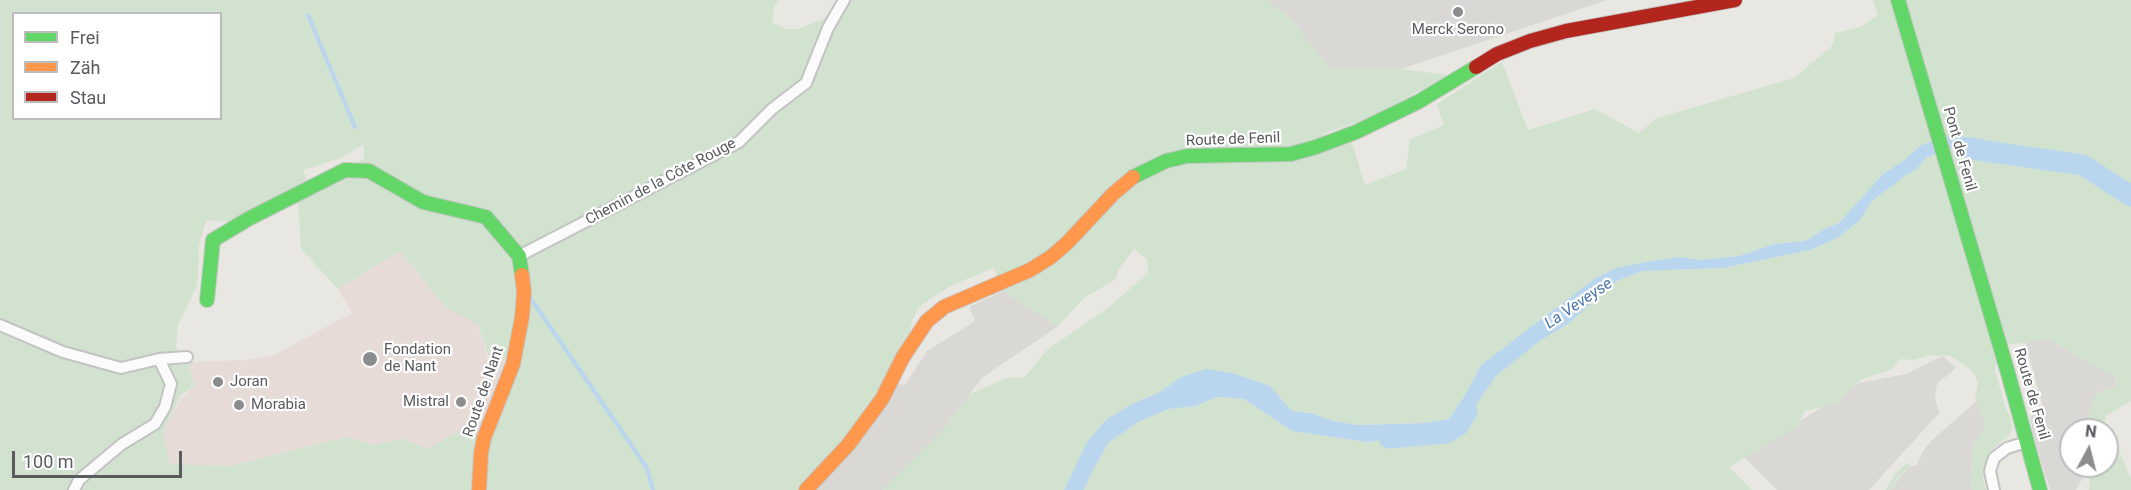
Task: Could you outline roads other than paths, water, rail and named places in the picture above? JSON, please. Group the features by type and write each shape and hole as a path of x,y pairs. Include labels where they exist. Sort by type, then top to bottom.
{"street":[{"name":"Chemin de la Côte Rouge","path":"520,263 739,142 772,109 806,83 828,28 844,0"},
{"name":"Route de Fenil","path":"806,490 848,445 876,407 903,357 927,321 944,308 1030,270 1051,257 1113,194 1132,178 1166,161 1187,156 1292,154 1316,147 1356,132 1418,102 1497,54 1530,41 1735,0"},
{"name":"Pont de Fenil","path":"1898,0 1988,306"},
{"path":"207,300 213,240 250,218 345,170 369,171 423,202 486,218 520,263"},
{"name":"Route de Nant","path":"479,490 484,438 513,364 518,344 524,292 520,263"},
{"name":"Route de Fenil","path":"1988,306 2040,490"},
{"path":"0,325 63,352 121,368 159,359 187,357"},
{"path":"74,490 80,480 122,444 155,424 165,407 171,384 159,359"},
{"path":"1994,490 1990,471 1994,458 2007,448 2027,442"}],"water":[{"path":"1952,135 1981,139 1999,147 1997,155 1980,156 1955,147 1927,157 1916,170 1872,201 1860,220 1839,237 1810,250 1723,268 1642,271 1617,281 1568,324 1541,340 1496,376 1467,418 1453,431 1367,442 1292,431 1244,399 1217,397 1196,406 1169,409 1138,422 1108,443 1084,490 1064,490 1087,442 1107,419 1134,403 1158,393 1181,377 1206,369 1236,374 1270,386 1292,411 1311,413 1333,421 1358,425 1425,423 1449,419 1481,365 1594,279 1616,268 1651,261 1678,257 1701,260 1739,256 1774,244 1805,241 1839,223 1883,174 1921,145"},
{"path":"2089,166 2131,183 2131,202 2116,197 2094,181 2086,170"}],"waterway":[{"path":"308,15 355,127"},
{"name":"La Veveyse","path":"1971,149 2083,165 2131,196"},
{"path":"529,296 647,468 653,490"},
{"name":"La Veveyse","path":"1389,438 1446,433 1459,425 1467,411"}],"place":[{"name":"Merck Serono","path":"1458,12"},
{"name":"Fondation de Nant","path":"370,359"},
{"name":"Joran","path":"218,382"},
{"name":"Mistral","path":"461,402"},
{"name":"Morabia","path":"239,405"}]}
